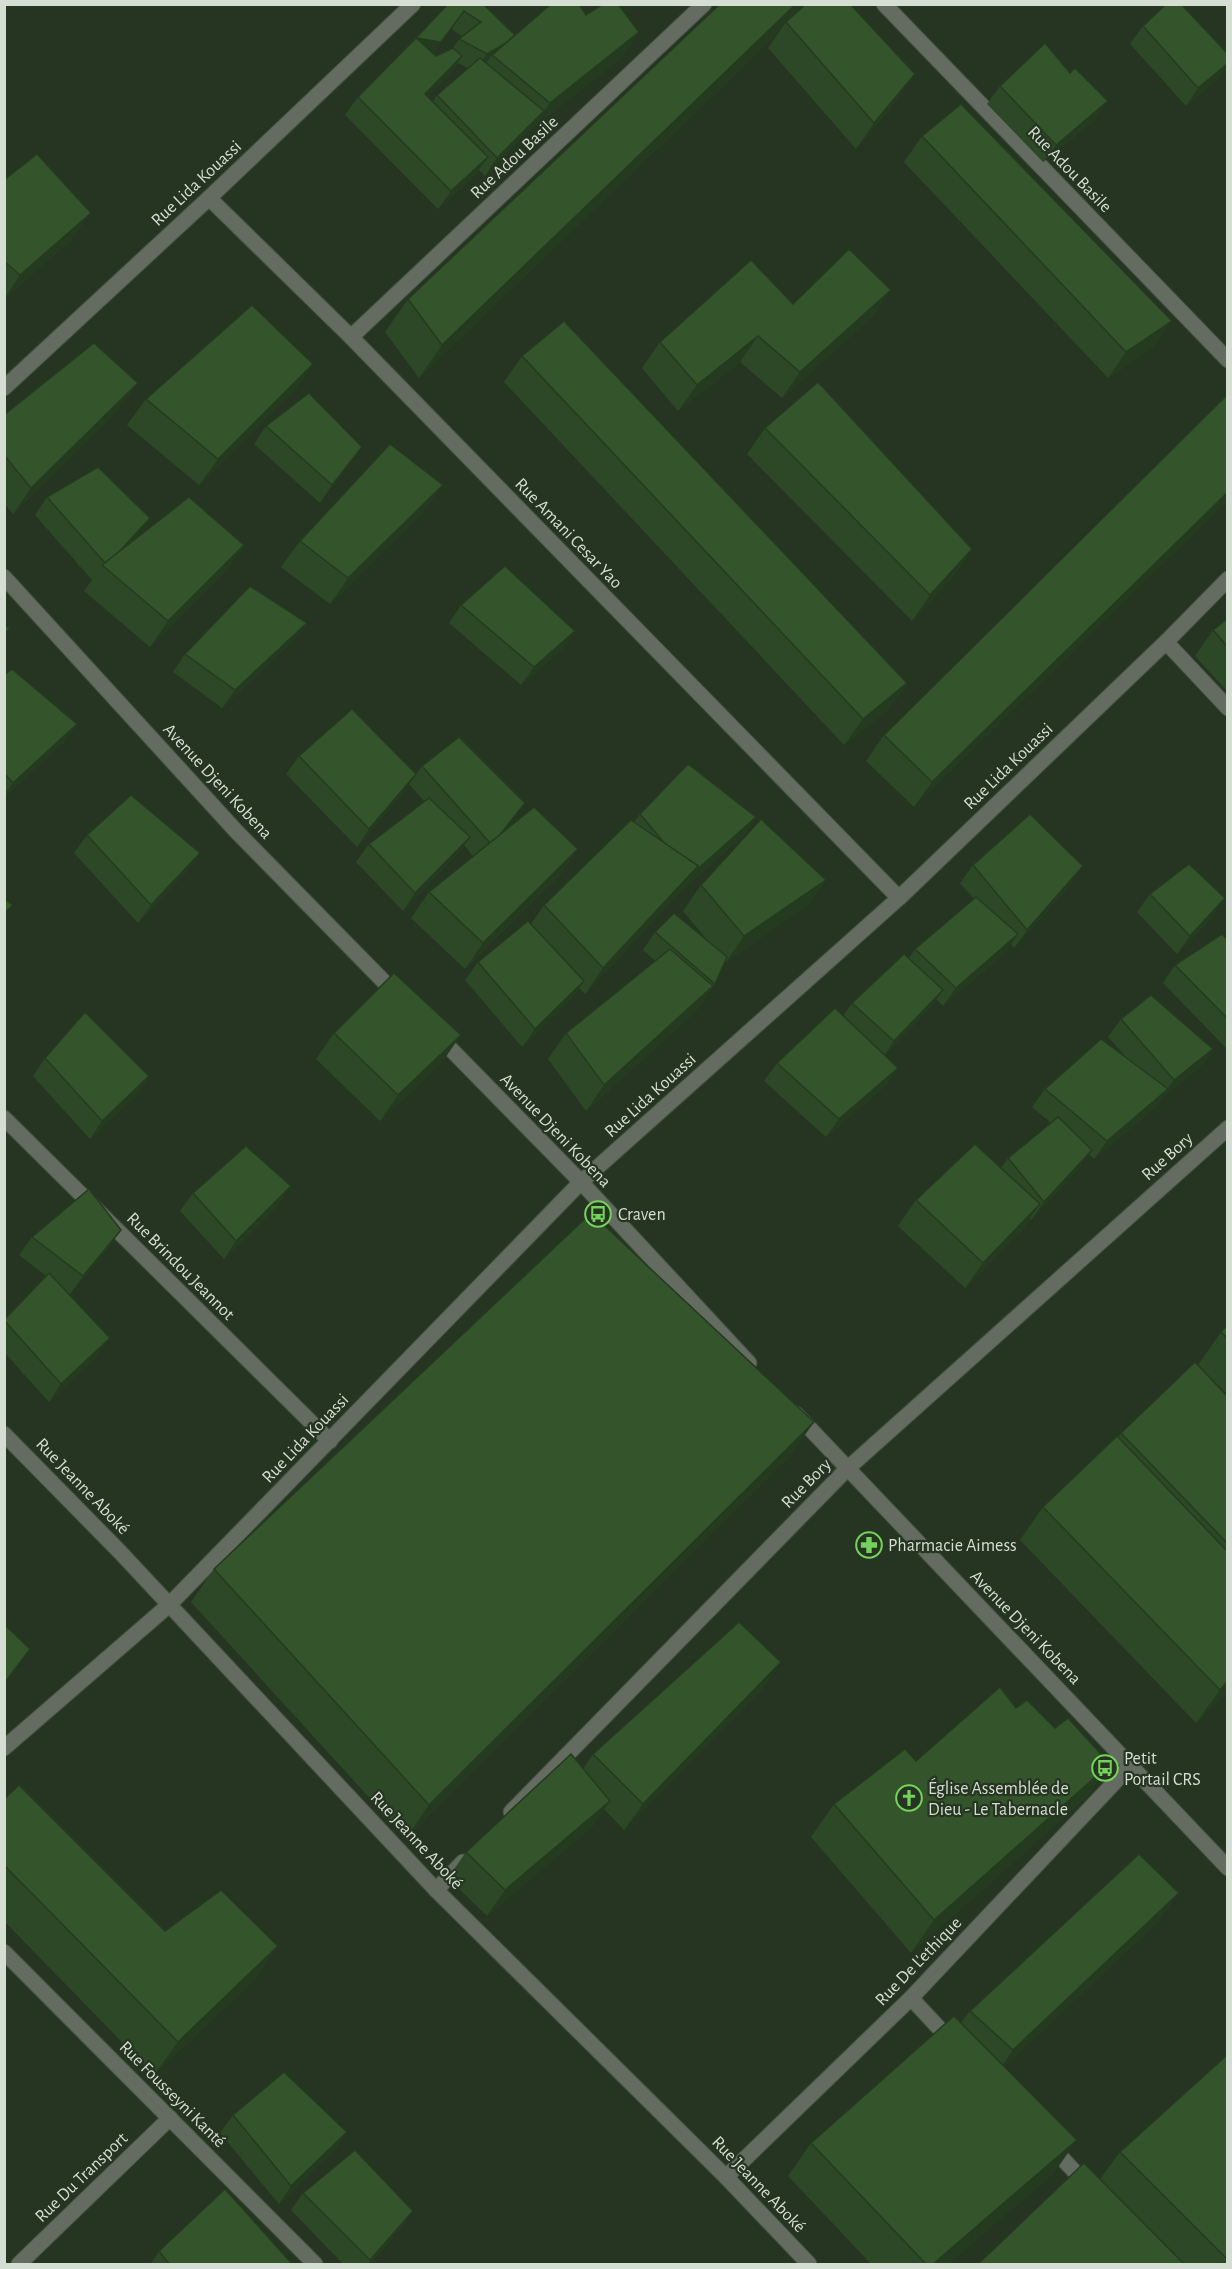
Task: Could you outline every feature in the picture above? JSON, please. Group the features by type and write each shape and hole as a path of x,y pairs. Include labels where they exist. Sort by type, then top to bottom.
{"street":[{"name":"Rue Lida Kouassi","path":"4,388 209,198 413,4"},
{"name":"Rue Adou Basile","path":"351,338 704,4"},
{"name":"Rue Adou Basile","path":"884,4 1227,360"},
{"name":"Rue Amani Cesar Yao","path":"209,198 351,338 898,898"},
{"name":"Avenue Djeni Kobena","path":"4,577 236,831 409,1007"},
{"name":"Rue Lida Kouassi","path":"4,1748 169,1605 581,1182 898,898 1166,642 1227,579"},
{"path":"1166,642 1227,708"},
{"name":"Avenue Djeni Kobena","path":"425,1023 581,1182 759,1374"},
{"name":"Rue Brindou Jeannot","path":"4,1118 330,1441"},
{"name":"Rue Bory","path":"502,1821 848,1469 1227,1128"},
{"name":"Avenue Djeni Kobena","path":"783,1400 1227,1868"},
{"name":"Rue Jeanne Aboké","path":"4,1434 169,1605 436,1890 726,2177 809,2265"},
{"name":"Rue De L'ethique","path":"726,2177 911,1998 1131,1765"},
{"path":"436,1890 477,1847"},
{"name":"Rue Fousseyni Kanté","path":"4,1952 315,2265"},
{"path":"911,1998 959,2050"},
{"name":"Rue Du Transport","path":"19,2265 170,2118"},
{"path":"1041,2136 1097,2196"}],"building":[{"path":"448,4 483,4 515,35 487,54 459,39 481,22 464,11 441,42 416,38"},
{"path":"551,4 579,4 586,15 603,4 618,4 639,32 550,103 492,55"},
{"path":"720,4 796,4 442,345 408,299"},
{"path":"806,4 850,4 915,74 874,123 786,22"},
{"path":"1166,4 1181,4 1227,53 1227,64 1198,88 1143,26"},
{"path":"416,38 436,56 453,48 462,56 425,94 488,157 451,191 358,97"},
{"path":"1045,43 1070,73 1075,68 1108,101 1056,145 1000,86"},
{"path":"480,58 544,111 497,158 437,95"},
{"path":"961,104 1172,321 1126,352 922,136"},
{"path":"37,154 91,213 20,275 4,261 4,180"},
{"path":"849,249 891,290 800,372 758,336 697,385 660,342 751,260 793,304"},
{"path":"252,305 313,364 218,459 146,399"},
{"path":"564,321 907,683 863,719 522,356"},
{"path":"94,343 138,383 31,488 4,455 4,415"},
{"path":"818,382 972,549 930,595 765,428"},
{"path":"309,393 362,447 332,485 266,426"},
{"path":"1227,395 1227,493 932,782 884,735"},
{"path":"390,444 443,485 348,578 300,541"},
{"path":"98,467 150,518 118,553 105,563 47,497"},
{"path":"189,497 244,545 168,621 102,565"},
{"path":"505,566 575,631 534,667 461,605"},
{"path":"250,586 307,623 235,690 185,654"},
{"path":"1227,619 1227,646 1213,630"},
{"path":"4,625 10,628 4,634"},
{"path":"12,669 77,724 13,783 4,773 4,675"},
{"path":"352,709 416,774 369,829 299,756"},
{"path":"459,737 525,803 499,836 490,843 422,766"},
{"path":"688,764 756,817 692,874 698,866 666,845 640,814"},
{"path":"131,795 200,853 151,905 87,835"},
{"path":"429,798 470,837 415,893 369,844"},
{"path":"534,807 578,849 483,943 429,892"},
{"path":"1030,814 1083,866 1027,930 973,865"},
{"path":"761,819 826,880 744,936 701,885"},
{"path":"631,820 698,866 603,968 544,905"},
{"path":"1189,864 1225,898 1190,936 1150,894"},
{"path":"976,897 1018,934 956,988 915,949"},
{"path":"4,899 13,905 4,913"},
{"path":"674,913 727,957 715,984 655,932"},
{"path":"528,921 584,981 535,1029 478,962"},
{"path":"1222,934 1227,939 1227,1018 1175,965"},
{"path":"670,949 713,986 604,1085 566,1033"},
{"path":"904,954 943,990 894,1041 852,1003"},
{"path":"394,973 461,1035 398,1095 334,1033"},
{"path":"1151,995 1213,1049 1174,1080 1121,1019"},
{"path":"835,1008 898,1068 839,1119 777,1063"},
{"path":"85,1012 149,1076 102,1121 45,1058"},
{"path":"1101,1039 1168,1089 1107,1141 1045,1089"},
{"path":"1058,1117 1092,1150 1044,1202 1008,1158"},
{"path":"975,1144 1040,1204 983,1263 916,1200"},
{"path":"246,1146 291,1186 236,1241 193,1193"},
{"path":"89,1189 121,1230 83,1276 32,1237"},
{"path":"591,1213 814,1422 429,1805 214,1569"},
{"path":"49,1273 110,1338 61,1384 4,1320"},
{"path":"1227,1325 1227,1338 1221,1332"},
{"path":"1195,1362 1227,1396 1227,1543 1121,1433"},
{"path":"1117,1436 1227,1551 1227,1682 1220,1690 1043,1507"},
{"path":"739,1622 781,1662 643,1804 593,1754"},
{"path":"4,1624 30,1649 6,1681 4,1679"},
{"path":"1000,1687 1016,1708 1027,1700 1055,1728 1068,1718 1110,1764 934,1920 834,1804 905,1749 916,1761"},
{"path":"571,1754 610,1801 505,1890 466,1852"},
{"path":"19,1785 165,1931 221,1890 278,1946 178,2042 4,1865 4,1799"},
{"path":"1139,1854 1179,1893 1013,2050 970,2011"},
{"path":"954,2016 1077,2140 932,2265 927,2265 811,2143"},
{"path":"1227,2055 1227,2259 1120,2152"},
{"path":"284,2072 347,2132 291,2186 233,2115"},
{"path":"355,2150 413,2211 370,2260 303,2193"},
{"path":"1084,2163 1185,2265 977,2265"},
{"path":"225,2189 293,2265 170,2265 159,2251"}],"place":[{"name":"Craven","path":"598,1214"},
{"name":"Pharmacie Aimess","path":"869,1545"},
{"name":"Petit Portail CRS","path":"1105,1768"},
{"name":"Église Assemblée de Dieu - Le Tabernacle","path":"909,1798"}]}
